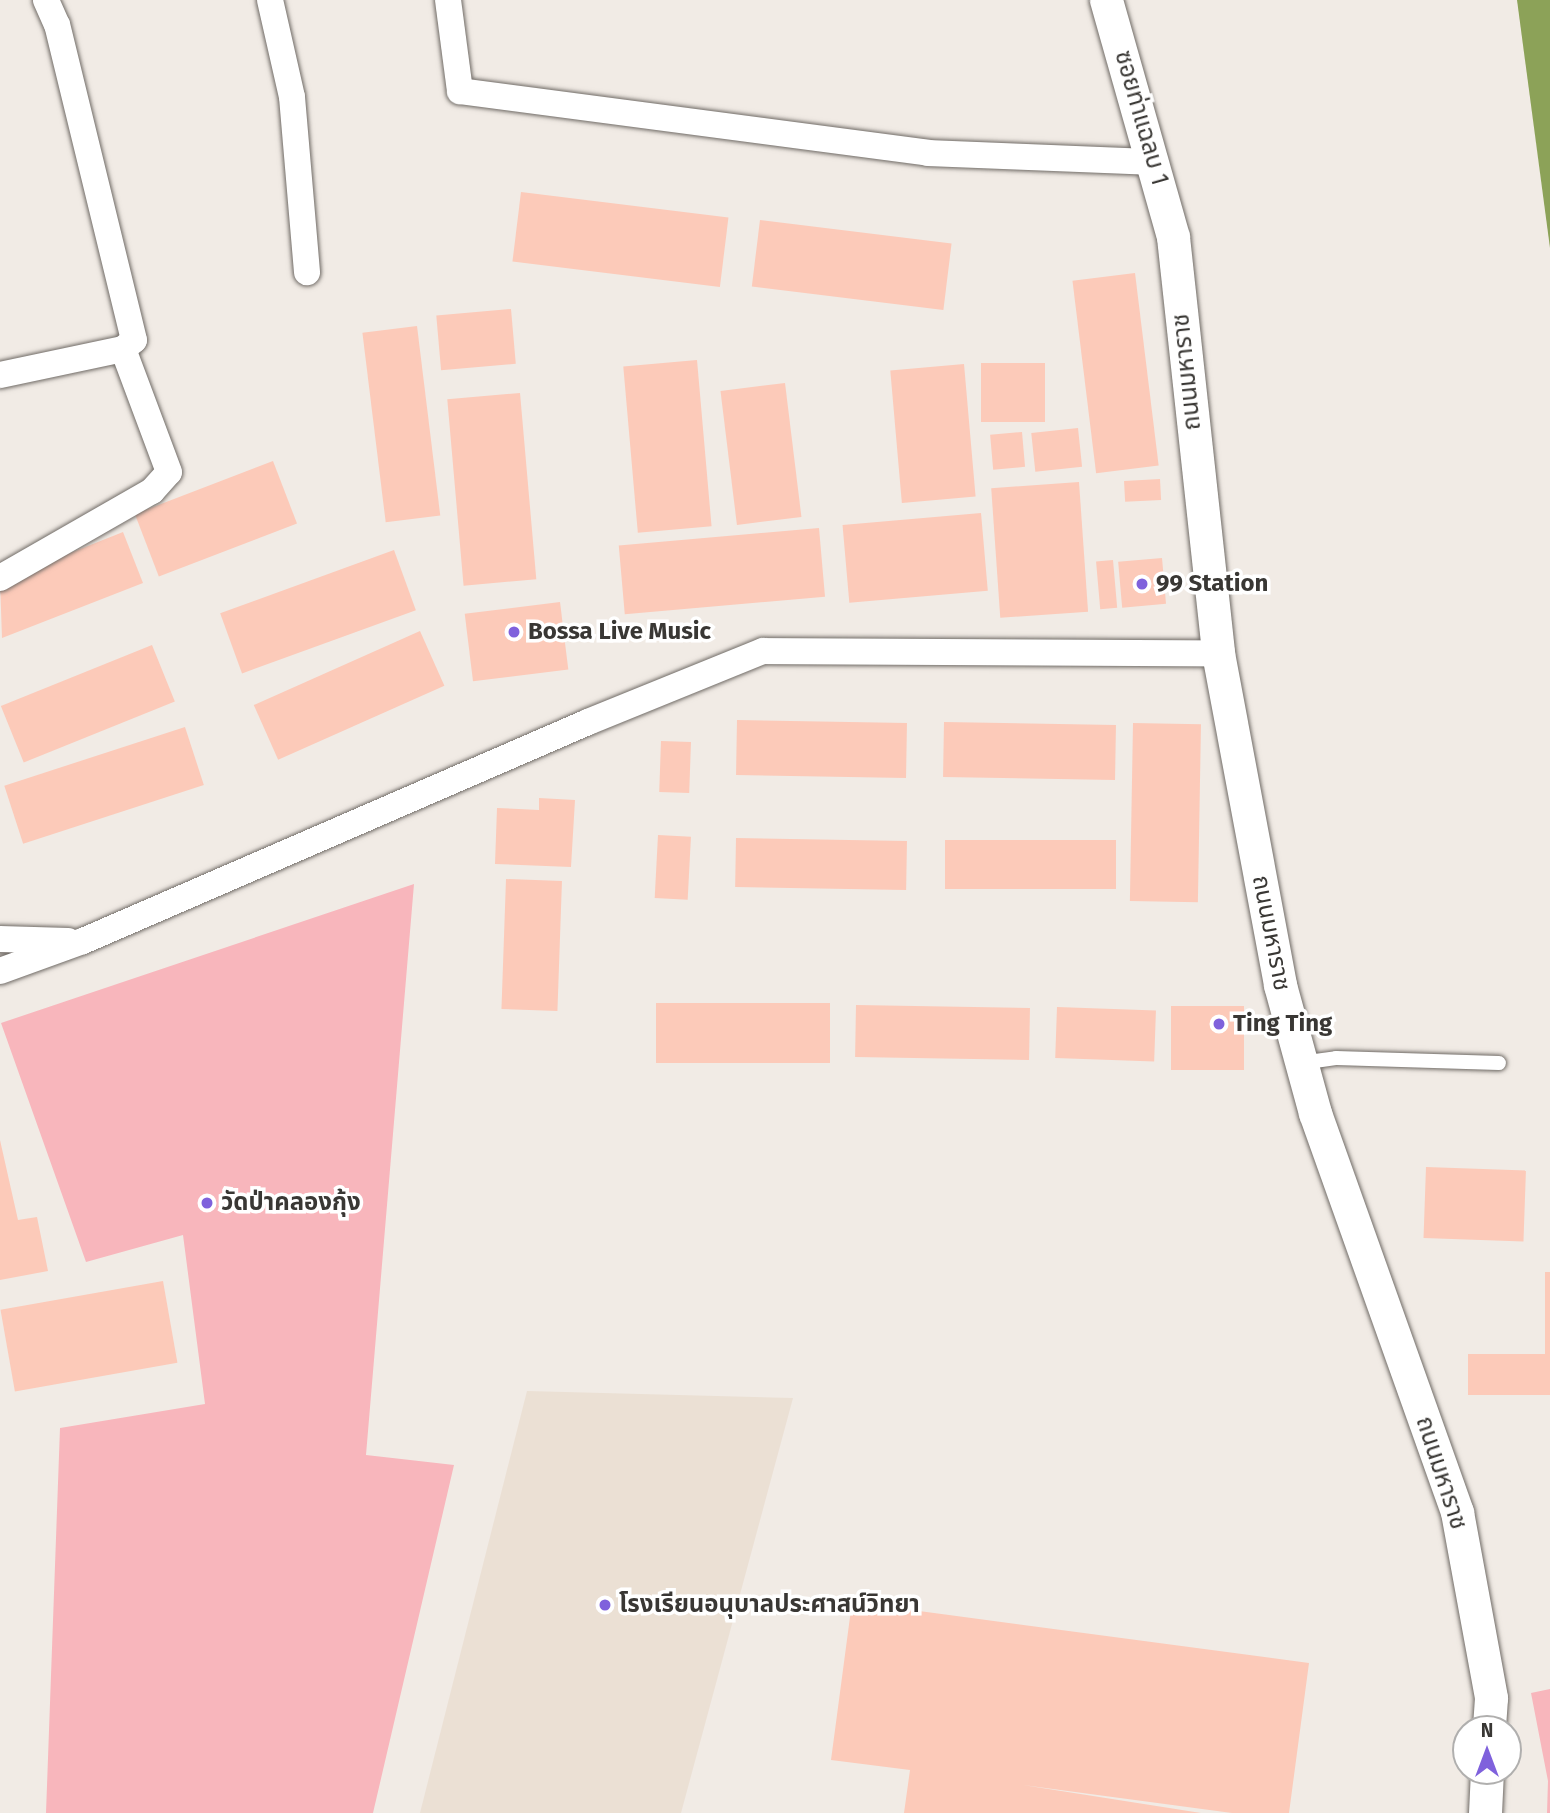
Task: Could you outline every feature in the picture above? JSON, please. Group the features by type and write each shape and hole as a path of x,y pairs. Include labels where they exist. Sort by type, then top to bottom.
{"street":[{"path":"0,375 123,349 134,340 57,26 46,0"},
{"path":"270,0 292,97 307,272"},
{"path":"448,0 460,91 928,153 1155,162"},
{"name":"ซอยท่าแฉลบ 1","path":"1106,0 1155,162 1173,237"},
{"name":"ถนนมหาราช","path":"1173,237 1218,653 1280,985 1315,1113 1457,1512 1491,1698 1490,1715"},
{"path":"0,578 152,491 169,472 123,349"},
{"path":"0,971 83,941 600,716 763,651 1218,653"},
{"path":"0,939 83,941"},
{"path":"1485,1813 1486,1785"}],"lane":[{"path":"1301,1063 1336,1058 1499,1063"}],"shaded area":[{"path":"1517,0 1550,0 1550,248"},
{"name":"วัดป่าคลองกุ้ง","path":"414,884 366,1455 454,1465 373,1813 46,1813 60,1428 205,1404 183,1235 86,1262 1,1023"},
{"name":"โรงเรียนอนุบาลประศาสน์วิทยา","path":"527,1391 793,1398 681,1813 420,1813"},
{"path":"1550,1689 1550,1813 1547,1813 1548,1781 1531,1693"}],"building":[{"path":"521,192 728,217 720,287 512,261"},
{"path":"760,220 952,244 943,310 752,287"},
{"path":"1135,273 1159,466 1096,473 1072,281"},
{"path":"511,309 516,364 441,370 436,316"},
{"path":"417,326 440,516 386,522 362,333"},
{"path":"697,360 712,526 638,533 623,366"},
{"path":"981,363 1045,363 1045,422 981,422"},
{"path":"964,364 976,496 902,503 890,370"},
{"path":"785,383 801,517 737,525 720,391"},
{"path":"520,393 536,579 464,586 447,399"},
{"path":"1078,428 1082,467 1035,472 1031,433"},
{"path":"1022,432 1025,467 993,470 990,435"},
{"path":"273,461 297,524 159,577 135,514"},
{"path":"1160,479 1161,500 1125,502 1124,481"},
{"path":"1079,482 1088,612 1000,618 991,488"},
{"path":"981,513 988,591 849,603 843,525"},
{"path":"819,528 825,597 625,614 619,546"},
{"path":"123,532 143,583 2,638 0,581"},
{"path":"394,550 416,610 242,673 220,613"},
{"name":"99 Station","path":"1162,558 1166,604 1122,608 1118,562"},
{"path":"1113,560 1117,608 1100,609 1096,561"},
{"path":"560,602 568,669 473,681 465,614"},
{"path":"420,631 444,686 278,760 254,705"},
{"path":"152,645 175,702 24,763 1,706"},
{"path":"737,720 907,723 906,778 736,775"},
{"path":"944,722 1116,725 1115,780 943,777"},
{"path":"1133,723 1201,724 1198,902 1130,901"},
{"path":"185,727 204,785 23,844 4,786"},
{"path":"661,741 691,742 689,793 659,792"},
{"path":"539,798 575,800 571,867 495,864 497,808 539,810"},
{"path":"658,835 691,837 688,900 655,898"},
{"path":"736,838 907,841 906,890 735,887"},
{"path":"945,840 1116,840 1116,889 945,889"},
{"path":"506,879 562,881 557,1011 501,1009"},
{"path":"656,1003 830,1003 830,1063 656,1063"},
{"path":"856,1005 1030,1008 1029,1060 855,1057"},
{"path":"1171,1006 1244,1006 1244,1070 1171,1070"},
{"path":"1057,1007 1156,1010 1154,1061 1055,1058"},
{"path":"0,1140 18,1220 37,1217 48,1271 0,1280"},
{"path":"1426,1167 1526,1170 1523,1241 1424,1238"},
{"path":"1545,1272 1550,1272 1550,1395 1468,1395 1468,1354 1545,1354"},
{"path":"163,1281 177,1363 15,1391 1,1310"},
{"path":"852,1602 1309,1663 1289,1813 1232,1813 1023,1785 1201,1813 904,1813 910,1770 831,1760"}],"place":[{"name":"99 Station","path":"1142,584"},
{"name":"Bossa Live Music","path":"514,632"},
{"name":"Ting Ting","path":"1219,1024"},
{"name":"วัดป่าคลองกุ้ง","path":"207,1203"},
{"name":"โรงเรียนอนุบาลประศาสน์วิทยา","path":"605,1605"}]}
